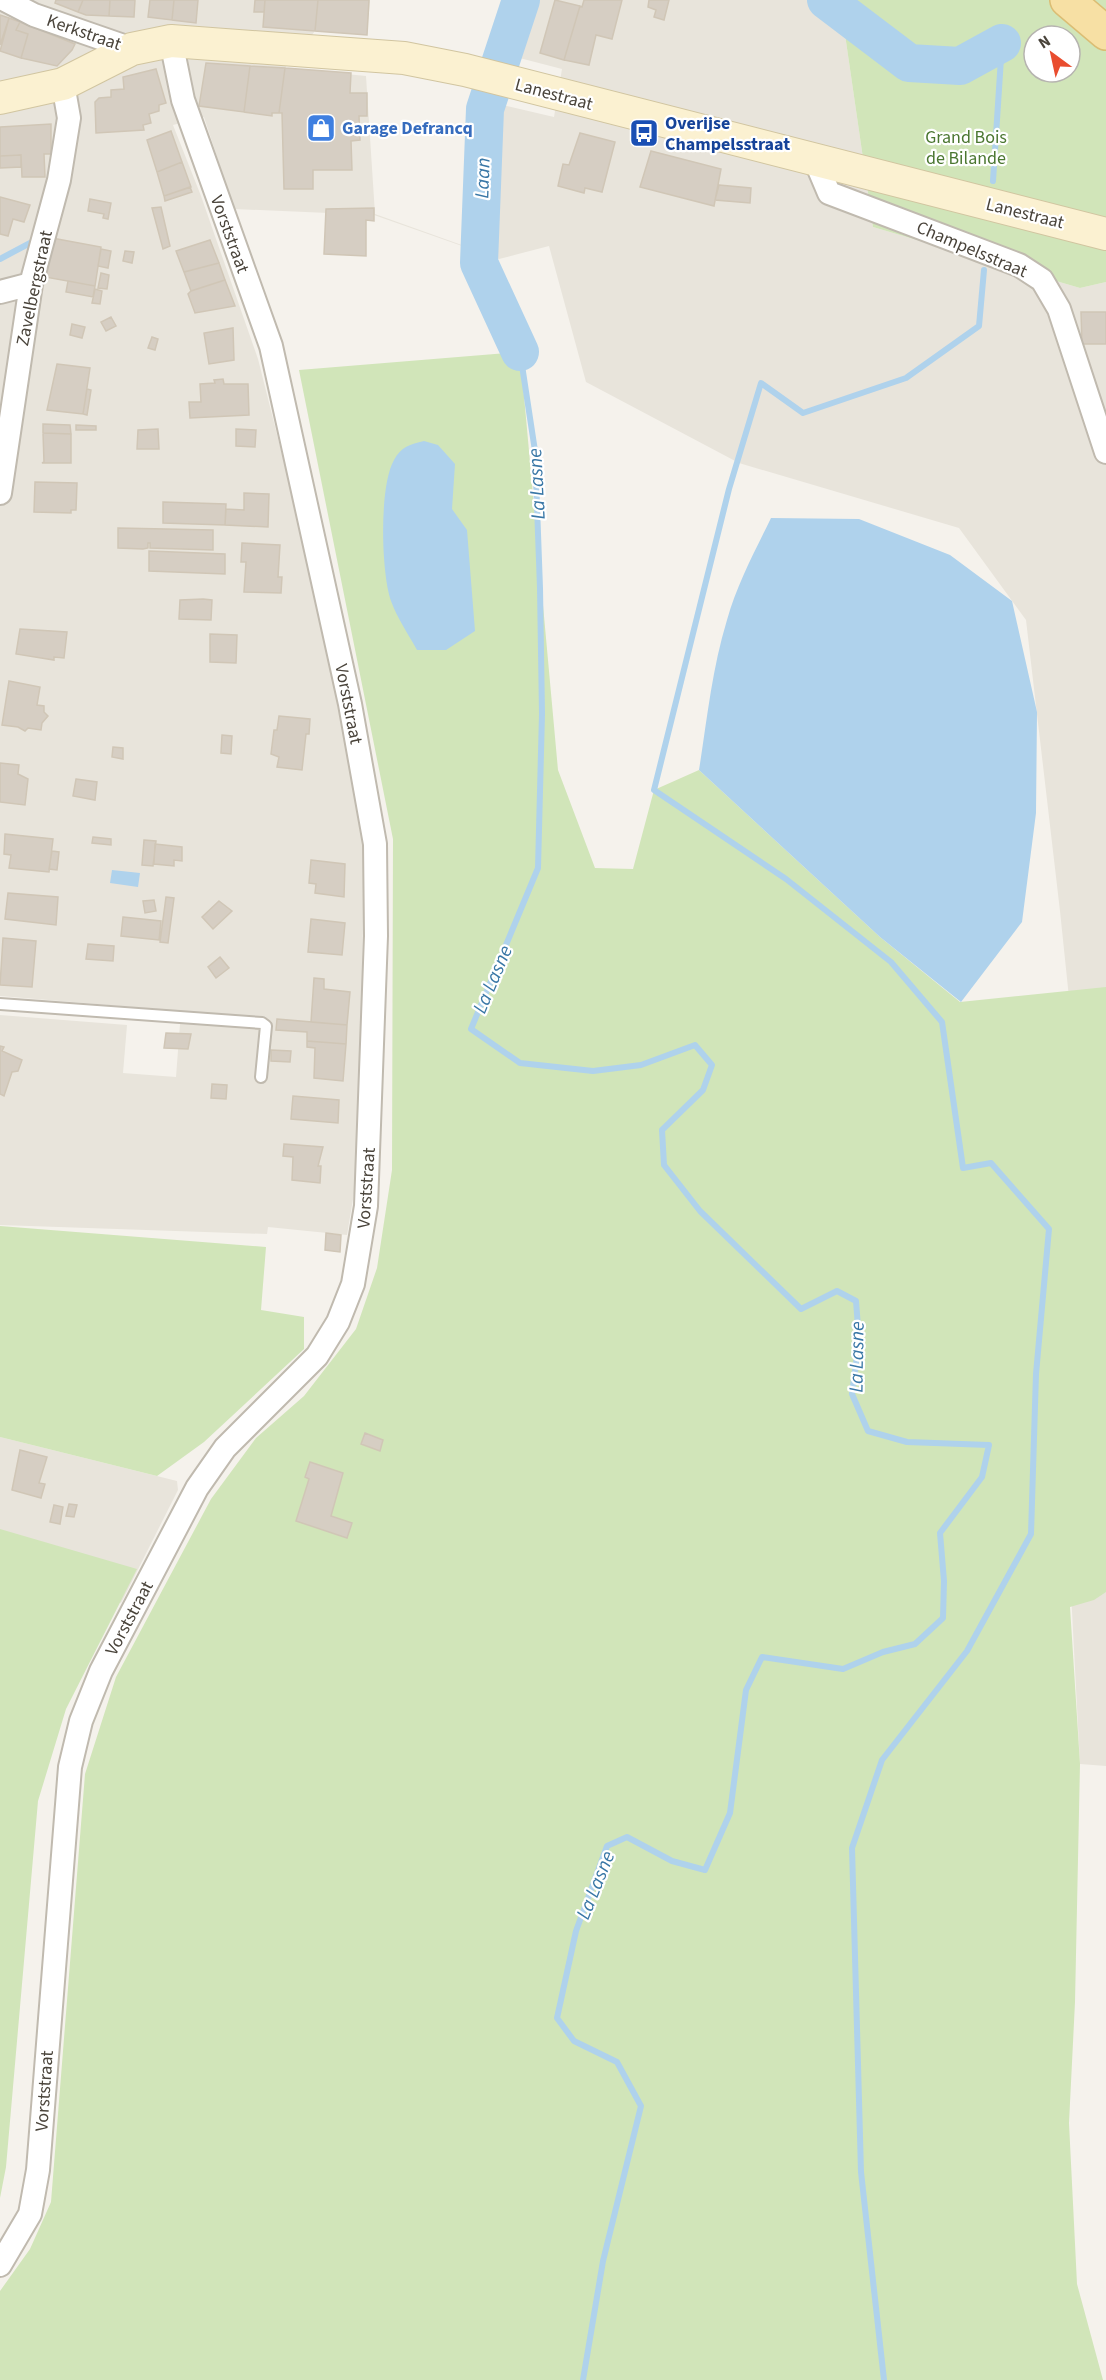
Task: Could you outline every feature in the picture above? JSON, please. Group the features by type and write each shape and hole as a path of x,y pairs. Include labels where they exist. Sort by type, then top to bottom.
{"main road":[{"path":"1067,0 1106,33"}],"street":[{"name":"Kerkstraat","path":"4,0 34,15 132,49"},
{"name":"Lanestraat","path":"0,98 63,84 132,49 171,41 404,58 465,70 1106,234"},
{"name":"Vorststraat","path":"0,2265 30,2214 38,2169 70,1767 81,1721 101,1671 197,1488 225,1448 317,1356 338,1322 352,1284 366,1206 376,936 375,844 350,704 272,346 183,100 171,41"},
{"name":"Zavelbergstraat","path":"0,492 31,284 59,180 69,118 63,84"},
{"name":"Champelsstraat","path":"815,160 830,193 1019,265 1042,280 1059,309 1106,452"},
{"path":"0,292 31,284"}],"lane":[{"path":"0,1004 262,1023 266,1026 261,1077"}],"shaded area":[{"path":"0,0 370,0 367,35 315,31 285,68 366,76 375,214 498,258 488,198 498,104 554,117 562,69 508,55 526,0 840,0 873,227 1080,288 1106,282 1106,1354 1060,911 1026,620 959,528 739,463 586,382 549,246 499,259 374,215 234,209 204,117 173,125 201,196 258,359 337,673 364,845 361,1075 354,1193 347,1235 268,1227 267,1234 0,1225 0,1015 127,1025 123,1073 176,1077 181,1011 0,996"},
{"path":"1106,1365 1106,1766 1080,1764 1070,1573"},
{"path":"0,1437 177,1481 178,1490 121,1603 0,1568"}],"green space":[{"name":"Grand Bois de Bilande","path":"840,0 1106,0 1106,282 1080,288 873,227"},
{"path":"520,352 558,770 595,868 633,869 654,790 699,770 880,937 960,1002 1106,987 1106,1592 1094,1600 1070,1607 1080,1764 1075,2002 1069,2123 1077,2284 1103,2380 0,2380 0,2291 30,2249 51,2202 85,1774 116,1677 211,1499 256,1438 304,1396 356,1329 377,1268 392,1170 393,839 299,370"},
{"path":"0,1226 266,1247 261,1310 304,1317 304,1349 204,1442 157,1476 0,1437"},
{"path":"0,1529 137,1569 66,1709 38,1801 6,2167 0,2198"}],"water":[{"path":"424,441 438,445 455,464 452,509 467,530 475,631 446,650 417,650 391,601 385,570 383,529 389,472 394,460 403,449"},
{"path":"771,518 859,519 950,555 1012,601 1037,712 1036,813 1022,922 961,1002 880,937 699,770 714,676 727,620 741,581"},
{"path":"112,870 140,873 138,887 110,883"}],"building":[{"path":"56,0 83,0 78,12 55,3"},
{"path":"83,0 110,0 109,16 86,15 78,12"},
{"path":"110,0 135,0 134,17 109,16"},
{"path":"150,0 174,0 172,20 148,17"},
{"path":"174,0 198,0 196,23 172,20"},
{"path":"255,0 265,0 264,12 254,12"},
{"path":"265,0 318,0 315,31 263,27"},
{"path":"318,0 369,0 367,35 315,31"},
{"path":"555,0 580,6 564,60 540,53"},
{"path":"584,0 622,0 612,39 596,35 589,65 564,60 580,6 582,7"},
{"path":"649,0 669,0 664,20 654,17 656,10 648,7"},
{"path":"0,15 9,18 0,45"},
{"path":"9,18 20,22 16,30 28,34 21,58 0,51"},
{"path":"20,22 75,44 57,66 21,58 28,34 16,30"},
{"path":"206,63 250,66 244,112 199,106"},
{"path":"250,66 285,68 279,113 272,113 272,116 244,112"},
{"name":"Garage Defrancq","path":"285,68 351,73 350,93 367,93 367,116 359,116 360,140 351,141 352,170 313,170 313,189 284,189 282,113 279,113"},
{"path":"156,69 166,103 159,105 159,111 149,114 151,123 143,125 144,130 96,133 95,102 99,98 111,97 111,90 124,89 123,77"},
{"path":"51,124 51,154 44,154 45,177 22,177 21,155 0,156 0,127"},
{"path":"171,131 182,162 157,172 147,140"},
{"path":"580,133 615,142 602,192 585,188 584,193 558,186 563,164 569,165"},
{"path":"651,151 721,169 714,206 640,187"},
{"path":"21,155 21,167 0,168 0,156"},
{"path":"182,162 191,187 164,196 157,172"},
{"path":"719,185 751,188 750,203 715,200"},
{"path":"190,187 192,192 165,201 164,196"},
{"path":"0,197 30,205 24,222 13,219 8,236 0,234"},
{"path":"90,199 111,203 108,219 103,218 104,214 88,211"},
{"path":"161,207 170,246 163,249 152,208"},
{"path":"374,208 374,221 366,220 366,256 324,254 326,209"},
{"path":"52,238 101,247 95,286 45,277"},
{"path":"210,240 219,263 184,272 176,251"},
{"path":"101,249 111,251 108,268 98,266"},
{"path":"125,251 134,252 132,263 123,261"},
{"path":"219,263 225,280 191,291 184,272"},
{"path":"101,273 109,275 107,289 98,288"},
{"path":"225,280 235,306 195,313 188,294"},
{"path":"68,281 95,286 93,297 66,292"},
{"path":"95,289 102,291 100,304 92,303"},
{"path":"1081,312 1106,312 1106,344 1082,344"},
{"path":"111,317 116,326 106,331 101,322"},
{"path":"72,324 85,327 82,338 70,335"},
{"path":"233,328 234,360 209,364 204,333"},
{"path":"152,337 158,339 155,350 148,348"},
{"path":"57,364 90,368 83,414 47,410"},
{"path":"223,379 224,384 248,384 249,415 190,418 189,402 201,402 200,384 215,383 214,380"},
{"path":"87,389 91,390 87,415 83,414"},
{"path":"43,424 70,425 71,434 43,433"},
{"path":"76,425 96,426 96,430 76,430"},
{"path":"158,429 159,449 137,449 138,430"},
{"path":"236,429 256,430 255,447 236,446"},
{"path":"43,433 71,434 71,463 42,463 44,462"},
{"path":"35,482 77,483 76,510 71,510 71,513 34,512"},
{"path":"244,493 269,494 268,527 225,525 226,509 244,510"},
{"path":"163,502 226,504 225,525 163,523"},
{"path":"118,528 213,530 213,550 150,548 150,543 148,543 148,548 143,549 118,548"},
{"path":"242,543 280,545 278,577 282,577 281,593 244,592 246,562 241,562"},
{"path":"149,551 225,554 225,574 149,571"},
{"path":"180,600 212,600 211,620 179,619"},
{"path":"20,629 67,632 64,658 54,657 54,660 16,654"},
{"path":"210,634 237,635 236,663 210,662"},
{"path":"9,681 40,687 37,705 44,706 44,712 48,716 42,723 41,730 28,728 25,731 18,727 2,725"},
{"path":"279,716 310,719 302,770 277,767 279,757 271,754 274,730 277,730"},
{"path":"222,735 232,736 231,754 221,753"},
{"path":"113,747 123,748 123,759 112,757"},
{"path":"0,763 19,765 18,774 28,779 25,805 0,802"},
{"path":"76,779 97,782 95,800 73,796"},
{"path":"5,834 53,839 49,872 9,868 11,855 4,854"},
{"path":"93,837 111,839 111,845 92,843"},
{"path":"144,840 156,841 153,866 142,865"},
{"path":"155,844 182,847 182,861 174,860 174,866 154,864"},
{"path":"52,851 59,852 57,870 49,869"},
{"path":"311,860 345,864 344,897 315,893 316,884 309,883"},
{"path":"8,893 58,897 56,925 5,919"},
{"path":"166,897 174,898 168,943 160,942"},
{"path":"154,900 156,911 145,913 143,901"},
{"path":"219,901 232,911 213,929 202,917"},
{"path":"123,917 161,921 159,940 121,936"},
{"path":"311,919 345,923 342,955 308,952"},
{"path":"3,938 36,941 32,987 0,985"},
{"path":"88,944 114,946 113,961 86,959"},
{"path":"220,957 229,968 216,978 208,967"},
{"path":"314,978 324,979 324,989 350,992 347,1025 311,1022"},
{"path":"277,1019 347,1025 346,1044 307,1041 307,1032 276,1030"},
{"path":"166,1033 191,1034 188,1049 164,1048"},
{"path":"307,1041 346,1044 343,1081 314,1078 315,1048 307,1047"},
{"path":"0,1046 4,1047 2,1051 22,1060 18,1071 12,1072 4,1096 0,1094"},
{"path":"271,1050 291,1051 290,1062 271,1061"},
{"path":"212,1084 227,1085 226,1099 211,1098"},
{"path":"293,1096 339,1100 338,1123 291,1119"},
{"path":"284,1144 323,1147 318,1166 321,1166 320,1183 292,1180 293,1157 283,1156"},
{"path":"326,1233 341,1235 340,1252 325,1250"},
{"path":"365,1433 383,1440 380,1451 361,1444"},
{"path":"20,1450 47,1457 39,1483 45,1484 41,1498 12,1490"},
{"path":"310,1462 343,1473 331,1516 352,1523 347,1538 296,1521 309,1479 305,1477"},
{"path":"69,1504 77,1505 74,1517 66,1516"},
{"path":"54,1505 63,1507 60,1524 50,1522"}],"waterway":[{"name":"Laan","path":"520,352 479,263 485,109 521,0"},
{"name":"Laan","path":"826,0 909,63 960,66 1002,43"},
{"path":"993,181 1002,43"},
{"path":"0,259 32,242"},
{"path":"884,2380 861,2172 852,1848 882,1760 967,1651 1031,1534 1036,1374 1049,1229 991,1163 963,1168 942,1022 891,962 786,879 654,790 729,489 761,383 803,413 906,378 979,326 984,270"},
{"name":"La Lasne","path":"520,352 535,451 540,588 542,714 538,868 471,1029 520,1063 593,1071 641,1065 695,1045 712,1065 703,1090 662,1130 664,1165 700,1211 801,1309 837,1291 856,1301 859,1340 852,1394 868,1431 907,1442 989,1445 982,1477 940,1533 944,1581 943,1618 915,1644 883,1652 843,1669 762,1657 746,1690 730,1813 705,1870 672,1861 627,1837 607,1846 576,1931 557,2018 574,2041 617,2062 641,2106 603,2261 583,2380"}],"place":[{"name":"Garage Defrancq","path":"321,128"},
{"name":"Overijse Champelsstraat","path":"644,133"}]}
